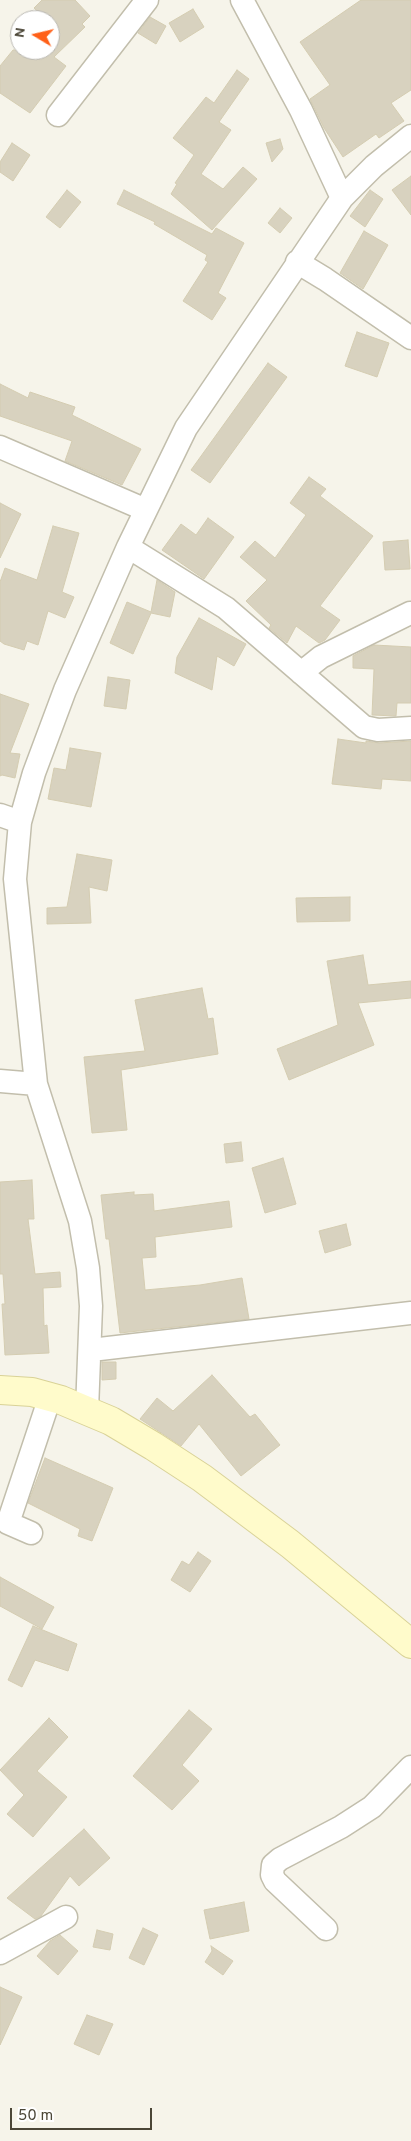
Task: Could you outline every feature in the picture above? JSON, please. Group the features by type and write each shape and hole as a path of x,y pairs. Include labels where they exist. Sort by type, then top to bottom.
{"street":[{"path":"58,115 147,0"},
{"path":"242,0 301,110 342,198"},
{"path":"87,1410 92,1306 80,1221 36,1084 25,959 17,917 10,818 34,773 65,690 128,547 186,428 342,198 374,166 411,136"},
{"path":"297,262 411,338"},
{"path":"0,447 146,510"},
{"path":"128,547 226,608 364,727 378,730 411,728"},
{"path":"301,673 321,657 410,612"},
{"path":"0,1081 36,1084"},
{"path":"91,1350 411,1312"},
{"path":"0,1390 32,1392 87,1410 153,1446 202,1478 290,1544 411,1644"},
{"path":"31,1533 8,1523 50,1397"},
{"path":"326,1929 275,1881 272,1875 273,1865 280,1859 341,1828 372,1807 411,1767"},
{"path":"0,1953 66,1917"}],"building":[{"path":"42,0 75,0 90,16 82,24 85,27 60,51 60,10 36,10 34,8"},
{"path":"361,0 411,0 411,90 391,103 404,121 379,138 376,134 343,157 324,128 310,99 330,85 300,42"},
{"path":"193,9 204,27 180,42 169,23"},
{"path":"150,17 166,26 156,44 138,33"},
{"path":"10,54 10,60 58,60 66,66 30,113 0,93 0,66"},
{"path":"237,70 249,79 219,122 231,130 201,174 223,189 243,167 257,179 212,230 171,194 177,184 175,183 194,155 173,138 206,97 214,103"},
{"path":"280,139 283,149 272,162 266,143"},
{"path":"12,143 30,155 13,181 0,172 0,162"},
{"path":"411,176 411,215 392,190"},
{"path":"67,190 81,202 60,228 46,217"},
{"path":"124,190 212,234 216,228 244,243 218,293 226,298 212,320 183,301 208,262 205,260 207,255 154,224 155,222 117,204"},
{"path":"370,190 383,199 365,227 350,216"},
{"path":"280,208 292,218 280,233 268,223"},
{"path":"364,231 388,245 363,289 340,273"},
{"path":"357,332 389,343 377,377 345,366"},
{"path":"268,363 287,377 210,483 191,470"},
{"path":"0,384 28,398 30,392 75,407 72,415 141,449 122,485 65,461 72,441 0,416"},
{"path":"309,477 326,489 320,496 373,536 320,606 340,620 325,640 319,643 296,626 287,643 269,628 271,625 246,601 267,580 240,557 255,541 275,558 306,515 290,503"},
{"path":"0,503 21,514 0,558"},
{"path":"208,518 234,537 204,579 162,550 181,524 196,535"},
{"path":"53,526 79,533 62,592 74,597 65,618 48,611 38,645 27,641 24,650 4,644 0,641 0,582 5,568 37,580"},
{"path":"408,540 410,569 385,570 383,542"},
{"path":"157,580 175,592 170,617 151,613 133,654 110,643 127,602 151,612"},
{"path":"199,618 246,644 234,666 217,656 212,690 175,673 177,657"},
{"path":"374,645 411,647 411,703 397,703 396,716 372,715 374,669 353,668 353,656"},
{"path":"108,677 130,680 126,709 104,706"},
{"path":"0,694 29,704 10,753 20,754 15,778 0,776"},
{"path":"338,739 366,743 366,741 379,743 411,741 411,781 382,779 381,789 332,784"},
{"path":"70,748 101,753 91,807 48,799 54,768 66,770"},
{"path":"77,854 112,860 107,891 89,887 91,923 47,924 47,908 67,907"},
{"path":"350,897 350,921 297,922 296,898"},
{"path":"363,955 368,985 411,981 411,998 358,1003 374,1045 289,1080 277,1049 338,1025 327,961"},
{"path":"202,988 208,1019 213,1018 218,1054 121,1070 127,1130 92,1133 84,1057 145,1051 135,1000"},
{"path":"241,1142 243,1161 226,1163 224,1144"},
{"path":"283,1158 296,1204 265,1213 252,1168"},
{"path":"32,1180 34,1219 28,1219 35,1274 60,1272 61,1287 43,1288 44,1326 47,1325 49,1353 5,1355 2,1304 5,1304 3,1274 0,1274 0,1182"},
{"path":"134,1192 134,1195 153,1194 154,1211 229,1201 232,1227 155,1237 156,1257 142,1258 145,1290 200,1285 242,1278 249,1319 120,1333 109,1239 106,1239 101,1195"},
{"path":"346,1224 351,1245 325,1253 319,1231"},
{"path":"102,1362 116,1362 116,1379 102,1380"},
{"path":"212,1375 250,1417 255,1414 280,1445 241,1476 199,1424 181,1446 140,1419 157,1398 173,1411"},
{"path":"45,1458 113,1488 92,1541 78,1536 80,1529 28,1503"},
{"path":"198,1552 211,1561 190,1592 171,1580 182,1561 189,1565"},
{"path":"0,1577 54,1607 42,1629 0,1606"},
{"path":"33,1626 77,1644 68,1671 35,1660 22,1687 8,1680"},
{"path":"189,1710 212,1729 182,1765 199,1781 172,1810 133,1776"},
{"path":"49,1718 68,1737 37,1771 67,1797 33,1837 7,1814 24,1795 0,1770"},
{"path":"84,1829 110,1858 79,1886 70,1876 41,1916 35,1919 7,1898"},
{"path":"244,1902 249,1931 210,1939 204,1910"},
{"path":"143,1928 158,1935 144,1965 129,1958"},
{"path":"97,1930 113,1934 110,1950 93,1947"},
{"path":"60,1935 78,1951 58,1975 37,1956 50,1941"},
{"path":"211,1946 233,1961 223,1975 205,1962 212,1951"},
{"path":"0,1987 22,1997 0,2045"},
{"path":"87,2015 113,2024 99,2055 74,2044"}]}
